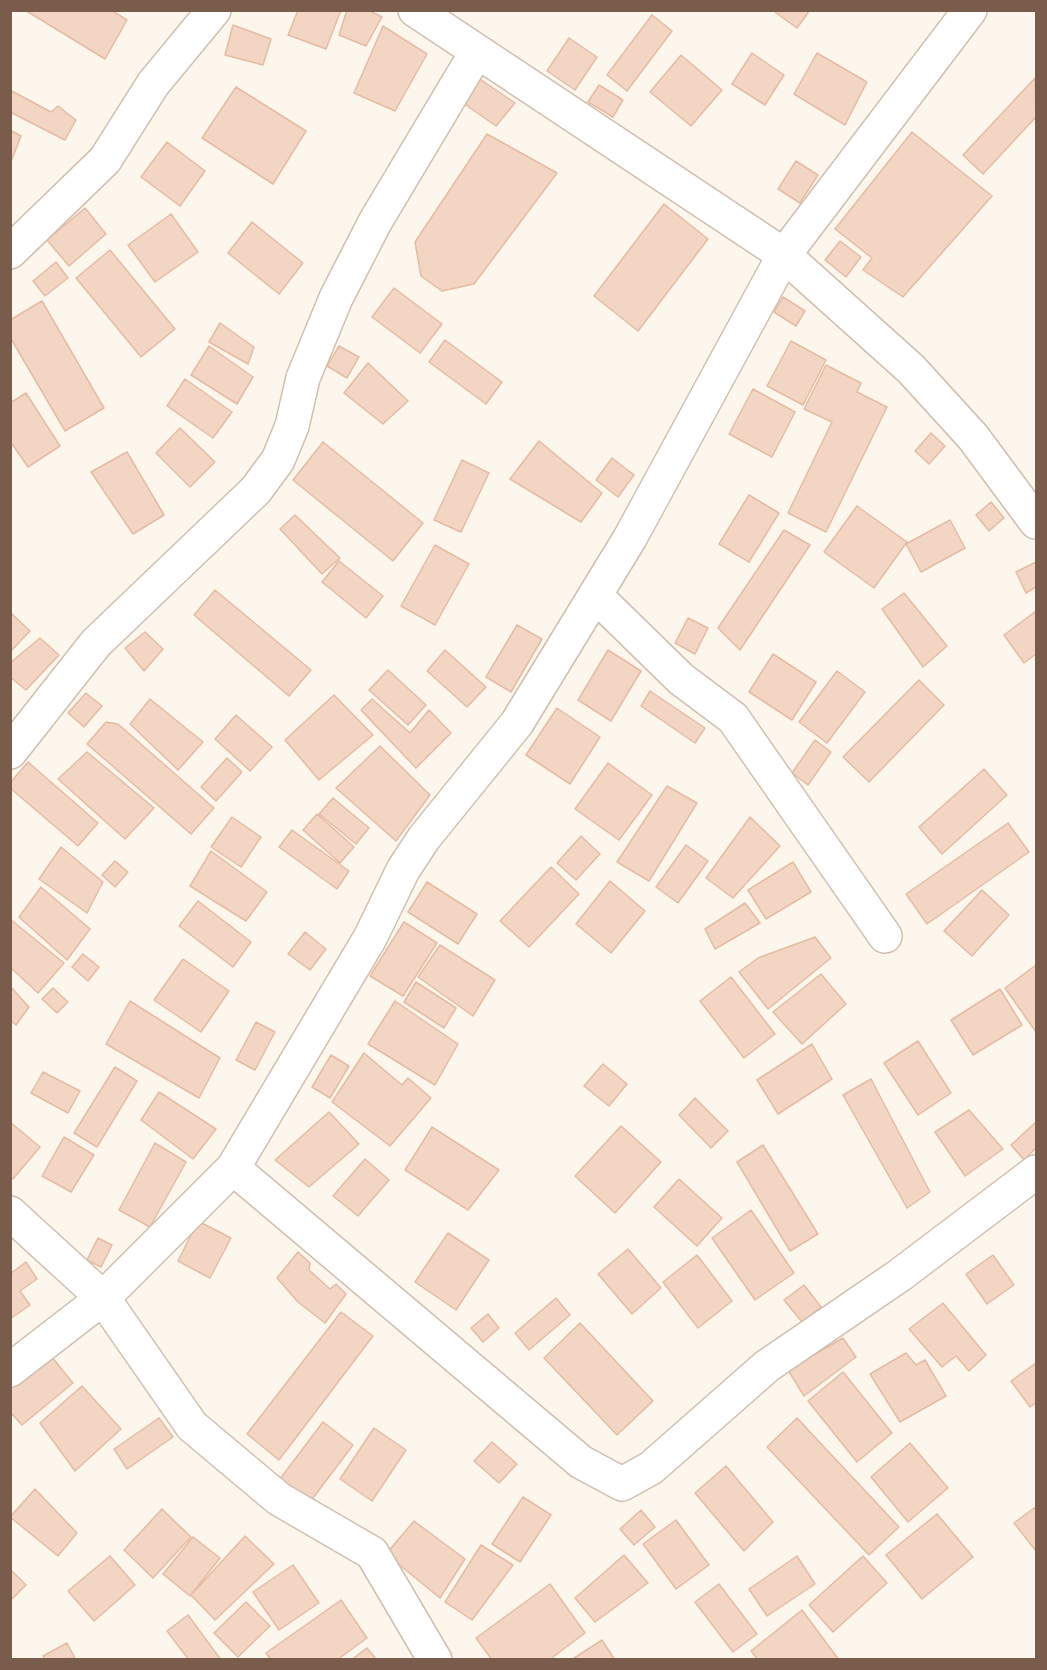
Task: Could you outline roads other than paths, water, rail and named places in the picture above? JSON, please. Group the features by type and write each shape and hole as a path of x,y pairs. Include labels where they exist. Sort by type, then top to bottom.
{"street":[{"path":"10,252 105,160 153,84 214,10"},
{"path":"415,10 784,255 911,369 973,437 1036,522"},
{"path":"10,1370 103,1298 233,1168 370,938 403,870 424,838 517,723 630,538 784,255 970,10"},
{"path":"10,752 96,643 255,490 278,460 292,426 303,378 336,298 375,222 476,52"},
{"path":"595,595 681,679 733,718 885,936"},
{"path":"233,1168 581,1462 622,1484 651,1468 767,1366 900,1275 1036,1172"},
{"path":"10,1213 103,1298 192,1426 279,1499 372,1554 435,1659"}]}
